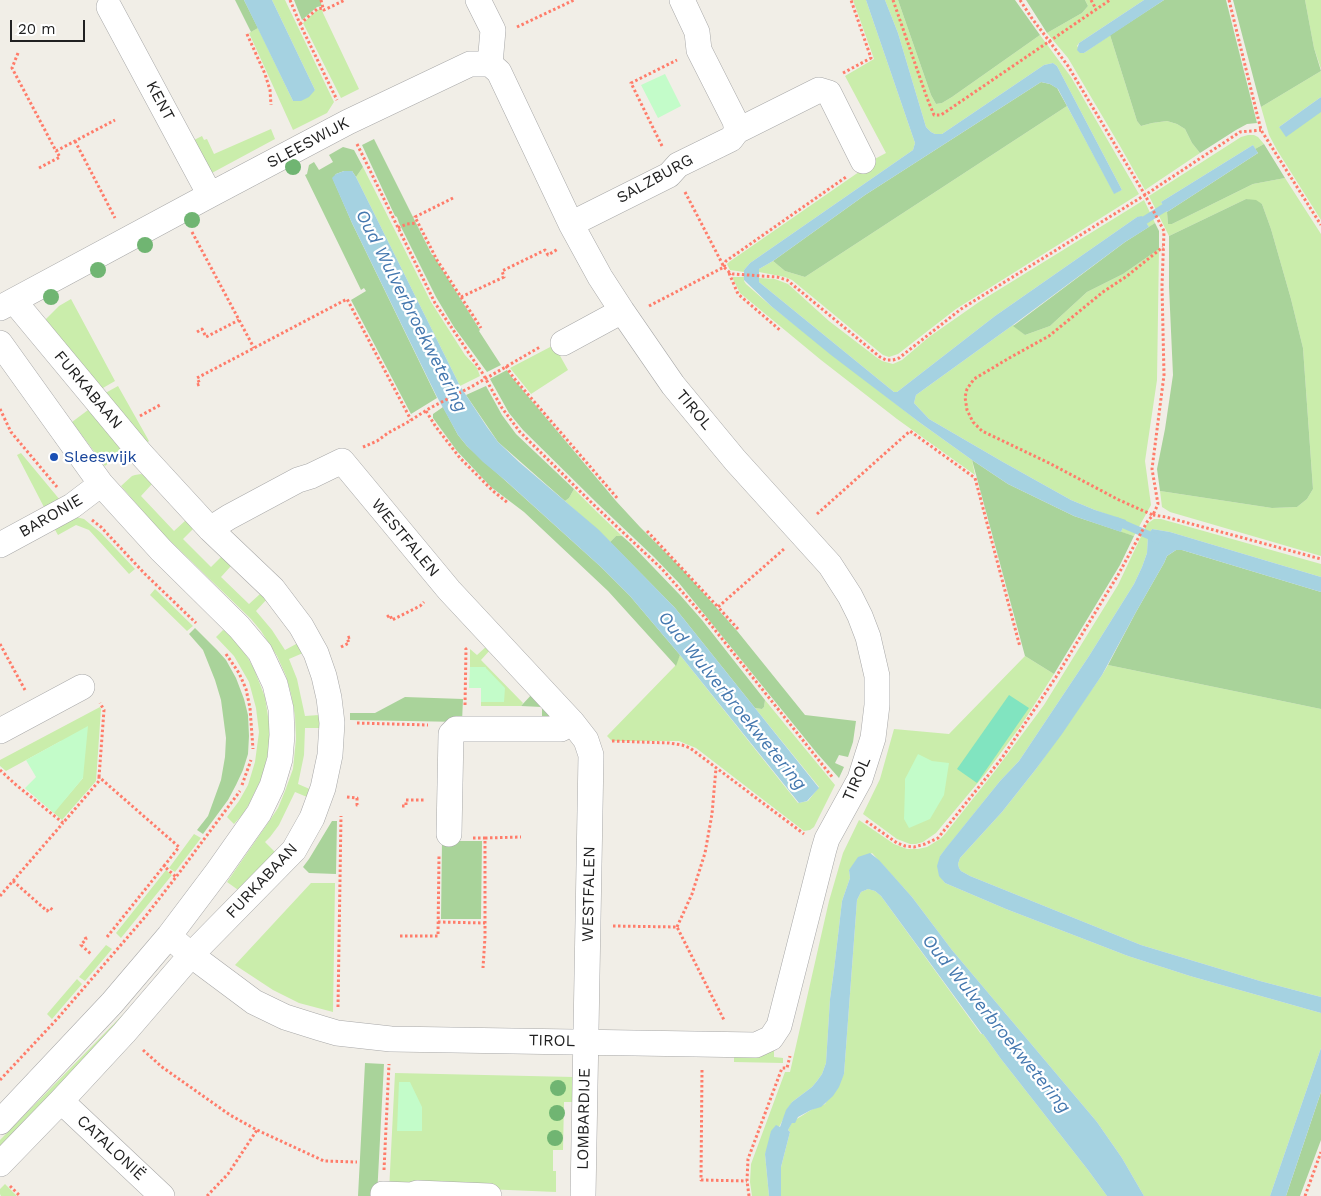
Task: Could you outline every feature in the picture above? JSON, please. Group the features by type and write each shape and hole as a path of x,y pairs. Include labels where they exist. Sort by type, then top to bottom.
{"street":[{"name":"TIROL","path":"169,936 191,955 254,1002 285,1017 337,1033 391,1039 756,1045 771,1038 779,1026 827,839 860,779 873,738 878,705 877,676 868,636 850,596 830,565 735,460 673,385 600,277 571,224 499,72 491,52 493,30 478,0"},
{"path":"682,0 697,32 699,50 735,121 737,131"},
{"name":"KENT","path":"110,7 201,200"},
{"name":"SLEESWIJK","path":"7,305 312,141 491,52"},
{"name":"SALZBURG","path":"571,224 669,175 678,165 731,139 737,131 819,90 824,92"},
{"path":"824,92 829,93 863,161"},
{"name":"FURKABAAN","path":"0,1164 124,1033 191,955 294,850 312,818 323,788 330,755 332,723 324,676 316,654 301,626 273,589 210,529 7,305"},
{"path":"563,343 622,311"},
{"path":"0,344 102,484 161,550 239,627 260,652 275,684 281,709 282,735 280,759 272,786 259,813 218,871 169,936 112,1003 0,1122"},
{"path":"210,529 298,480 342,461"},
{"name":"WESTFALEN","path":"342,461 443,584 579,731 591,755 585,1042"},
{"name":"BARONIE","path":"0,546 72,506 102,484"},
{"path":"0,731 82,687"},
{"path":"449,836 451,734 461,729 561,729 579,731"},
{"name":"LOMBARDIJE","path":"584,1196 585,1042"},
{"name":"CATALONIË","path":"61,1101 162,1196"},
{"path":"383,1194 411,1195 418,1193 489,1196"}],"path":[{"path":"290,0 343,125 359,147 435,303 485,378 502,408 520,432 662,569 706,620 837,782 852,794 860,817 897,843 914,847 938,838 1002,758 1051,685 1118,575 1146,522 1153,515 1158,504 1152,469 1164,375 1162,286 1164,231 1145,195 1068,66 1020,0"},
{"path":"321,0 323,8"},
{"path":"300,24 317,9 323,8 324,10 345,0"},
{"path":"491,52 574,0"},
{"path":"824,92 827,82 871,58 851,0"},
{"path":"893,0 926,98 934,115 941,115 1110,0"},
{"path":"1091,0 1096,9"},
{"path":"1229,0 1261,130 1321,225"},
{"path":"247,34 265,74 270,90 271,105"},
{"path":"699,50 632,83 673,170 738,294 781,331"},
{"path":"18,54 12,68 60,156 39,168"},
{"path":"56,151 115,120"},
{"path":"728,272 787,280 880,356 886,360 893,360 961,309 1145,195 1240,132 1261,130"},
{"path":"75,141 126,240"},
{"path":"622,311 649,306 724,267 726,261 854,171 863,161"},
{"path":"453,198 414,217 438,260 481,328"},
{"path":"201,200 202,225 192,231 254,348"},
{"path":"398,228 407,224 418,223"},
{"path":"461,297 504,277 502,272 545,250 548,254 561,248"},
{"path":"1163,248 1103,292 1049,336 974,379 967,389 967,410 982,431 1049,463 1119,500 1153,515 1321,559"},
{"path":"197,385 200,384 197,378 347,299 411,420"},
{"path":"197,332 202,329 206,337 239,320"},
{"path":"342,461 430,408 550,342 563,343"},
{"path":"506,366 513,377 618,499"},
{"path":"0,409 11,432 72,506 101,527 145,574 202,629"},
{"path":"426,411 460,458 492,491 508,503"},
{"path":"718,606 802,533 819,512 910,431 975,478 1020,647"},
{"path":"647,531 738,629"},
{"path":"387,617 390,615 392,620 420,606 443,584"},
{"path":"424,602 430,609"},
{"path":"332,723 441,725 461,729 466,649 460,642"},
{"path":"0,644 36,711"},
{"path":"0,1080 58,1018 145,917 240,790 254,753 253,730 246,690 239,673 223,649"},
{"path":"0,896 99,782 104,710 90,682 82,687"},
{"path":"579,731 682,745 690,748 824,849"},
{"path":"677,927 692,894 705,853 712,814 716,768"},
{"path":"0,770 63,823"},
{"path":"100,777 179,847 107,937"},
{"path":"341,797 358,798 357,805 360,805"},
{"path":"337,1033 341,807"},
{"path":"400,936 438,936 439,838 449,836 521,837"},
{"path":"483,968 485,838"},
{"path":"164,866 176,877"},
{"path":"13,881 48,911 50,908 53,910"},
{"path":"438,922 485,923"},
{"path":"588,926 677,927"},
{"path":"677,927 726,1022"},
{"path":"85,937 86,939 81,945 92,955"},
{"path":"124,1033 162,1067 230,1115 257,1130 324,1161 357,1162"},
{"path":"383,1194 391,1039"},
{"path":"702,1044 701,1180 747,1181"},
{"path":"749,1196 747,1181 748,1159 782,1068 787,1068 790,1052"},
{"path":"207,1196 228,1174 257,1130"},
{"path":"1305,1196 1321,1152"}],"green space":[{"path":"235,0 244,0 258,28 251,32"},
{"path":"272,0 285,0 334,102 327,113 293,130 249,33 258,28 293,101 315,90"},
{"path":"294,0 320,0 322,6 317,7 302,20"},
{"path":"853,0 866,0 915,143 913,150 750,263 744,272 730,270 727,264 729,262 856,174 872,165 871,161 886,153 845,76 874,59"},
{"path":"885,0 898,0 931,95 936,104 952,97 1040,35 1071,77 1139,194 956,309 898,354 889,357 883,355 792,280 759,272 759,269 773,261 785,271 805,277 1067,106 1114,193 1122,190 1057,66 1053,63 1044,65 942,134 931,132 926,127 898,33"},
{"path":"898,0 1015,0 1040,35 952,97 936,104 931,95"},
{"path":"1026,0 1085,0 1088,6 1082,13 1047,33"},
{"path":"1085,0 1144,0 1077,46 1084,53 1110,35 1137,121 1141,126 1167,121 1177,124 1185,129 1200,153 1145,190 1068,58 1047,33 1082,13 1088,6"},
{"path":"1164,0 1226,0 1257,123 1247,124 1200,153 1185,129 1177,124 1167,121 1141,126 1137,121 1110,35"},
{"path":"1233,0 1305,0 1314,48 1321,71 1261,107"},
{"path":"1305,0 1321,0 1321,69 1314,48"},
{"path":"322,9 359,89 341,98 303,23 317,10"},
{"path":"1321,71 1321,97 1279,127 1284,133 1321,110 1321,220 1269,135 1261,107"},
{"path":"665,74 681,106 658,118 641,85"},
{"path":"1041,82 1057,88 1067,106 805,277 785,271 773,261 865,195"},
{"path":"271,129 275,139 210,174 192,141 202,136 204,140 207,139 214,154"},
{"path":"1248,135 1258,137 1264,144 1255,149 1253,145 1161,202 1167,212 1168,224 1172,224 1253,184 1285,178 1321,234 1321,556 1170,512 1162,507 1160,491 1272,508 1297,507 1307,499 1313,489 1303,348 1291,299 1262,204 1246,199 1169,236 1149,196 1241,137"},
{"path":"374,139 432,255 501,365 487,372 454,327 436,297 362,145"},
{"path":"1264,144 1285,178 1253,184 1172,224 1168,224 1167,212 1258,153 1255,149"},
{"path":"343,147 354,150 363,167 356,177 352,171 344,171 336,174 333,179 352,223 437,398 411,414 351,300 366,291 364,288 361,290 305,175 309,165 314,162 319,170 333,162 329,155"},
{"path":"363,167 431,302 465,355 477,368 480,376 460,386 356,177"},
{"path":"1246,199 1256,200 1262,204 1291,299 1303,348 1313,489 1307,499 1297,507 1272,508 1160,491 1157,469 1173,375 1169,236"},
{"path":"1144,200 1155,223 1149,227 1142,217 1137,217 995,316 897,392 894,392 759,282 758,278 775,279 788,284 829,321 876,357 893,364 902,360 929,337 979,302"},
{"path":"1155,223 1159,231 1159,249 1123,274 1087,292 1050,326 1025,335 1013,326 1125,242"},
{"path":"1159,249 1157,380 1145,461 1151,505 1134,536 1121,532 1125,521 1071,500 1003,462 929,419 914,403 916,395 1013,325 1025,335 1050,326 1087,292 1123,274"},
{"path":"733,277 744,277 746,284 771,306 919,422 972,460 975,475 897,419 821,360 740,293"},
{"path":"71,299 115,381 96,392 40,325 59,306"},
{"path":"554,345 568,370 531,394 510,368"},
{"path":"507,370 616,501 684,571 738,632 805,715 856,721 853,742 848,757 839,755 835,763 844,767 839,778 679,583 523,430 509,413 490,379"},
{"path":"118,386 149,441 144,445 100,396"},
{"path":"486,386 502,415 516,434 574,489 565,501 498,442 466,395"},
{"path":"92,407 123,451 105,466 72,422"},
{"path":"443,407 458,435 467,446 601,567 630,596 680,655 676,666 608,591 524,512 491,487 457,451 433,418 433,414"},
{"path":"21,453 60,500 46,511 17,455"},
{"path":"972,460 1008,484 1074,516 1134,536 1120,565 1054,674 1025,656"},
{"path":"141,474 146,476 152,484 141,496 174,531 186,520 194,528 183,539 211,567 222,556 231,566 221,577 249,604 260,594 267,599 256,611 272,630 285,650 298,643 303,653 289,659 297,679 305,716 319,715 322,726 319,728 305,728 304,755 298,784 312,790 307,797 295,792 279,825 265,842 276,853 241,892 227,882 278,808 293,769 296,739 295,716 291,694 286,676 277,656 261,631 159,530 121,486 132,476"},
{"path":"574,489 622,536 616,536 610,542 565,501"},
{"path":"76,517 84,519 101,533 135,569 129,574 89,530 76,525 58,535 54,528"},
{"path":"1154,519 1161,519 1321,564 1321,577 1170,532 1152,529 1148,536 1147,553 1134,584 1089,656 1019,761 1000,781 940,856 942,879 945,883 1006,909 1128,956 1190,976 1321,1013 1321,1048 1270,1196 1144,1196 1122,1158 1097,1122 952,950 912,897 872,853 849,870 850,878 842,901 830,999 826,1063 822,1074 812,1087 792,1102 765,1154 769,1196 752,1196 750,1182 751,1164 785,1072 790,1072 829,901 843,853 859,820 894,844 907,849 927,847 945,834 1044,705 1118,585 1147,524"},
{"path":"616,536 622,536 630,543 702,620 765,700 762,709 755,708 675,608 610,542"},
{"path":"1176,550 1182,550 1321,592 1321,709 1108,665 1167,556"},
{"path":"155,589 193,626 187,631 150,595"},
{"path":"195,628 226,660 236,678 248,715 249,736 248,754 236,785 228,800 203,834 197,830 208,816 221,780 226,738 221,700 215,680 203,650 189,634"},
{"path":"223,630 237,643 254,669 265,697 269,723 269,748 263,775 249,804 234,824 227,817 248,785 255,762 259,732 256,708 249,682 234,656 216,637"},
{"path":"488,645 491,649 481,660 523,703 521,706 481,706 481,702 504,702 485,667 470,667 470,649 477,655"},
{"path":"680,655 798,803 808,801 819,787 755,708 762,709 765,700 835,785 814,827 804,831 696,748 679,741 612,741 607,736 675,666"},
{"path":"1025,656 1054,674 1020,727 986,773 936,833 923,842 910,844 897,839 863,814 880,779 894,729 949,734"},
{"path":"1108,665 1321,709 1321,997 1260,981 1141,945 970,876 959,868 960,858 1002,812 1036,769"},
{"path":"470,667 485,667 505,688 504,702 481,702 481,688 469,688"},
{"path":"533,693 558,713 542,721 542,707 521,706"},
{"path":"1009,695 1029,708 977,783 957,769"},
{"path":"405,697 463,699 462,722 350,720 350,713 375,713"},
{"path":"100,707 96,781 62,820 25,788 64,800 83,778 61,741 6,771 0,766 0,760"},
{"path":"88,726 83,778 54,813 25,788 36,777 26,760"},
{"path":"918,754 932,761 949,763 944,795 930,819 909,828 904,819 905,779"},
{"path":"332,821 337,821 336,874 309,873 303,867"},
{"path":"194,834 201,838 175,872 169,868"},
{"path":"442,841 482,841 481,919 441,919"},
{"path":"166,870 172,875 121,938 116,933"},
{"path":"311,883 335,883 333,1012 299,1003 273,990 235,965"},
{"path":"868,889 875,891 881,896 981,1034 983,1034 1107,1196 781,1196 781,1167 790,1132 788,1130 792,1122 825,1104 844,1074 857,900 861,892"},
{"path":"106,945 112,949 85,981 79,977"},
{"path":"77,979 82,984 52,1019 47,1014"},
{"path":"146,991 0,1156 0,1140"},
{"path":"774,1049 774,1057 783,1058 783,1063 734,1062 734,1056"},
{"path":"365,1063 384,1064 377,1196 358,1196"},
{"path":"395,1073 574,1077 574,1100 572,1102 564,1102 563,1150 553,1150 556,1192 414,1186 389,1191"},
{"path":"399,1082 410,1082 422,1107 422,1131 397,1131"},
{"path":"1321,1092 1321,1140 1300,1196 1286,1196"},
{"path":"5,1184 17,1196 1,1196 0,1189"}],"water":[{"path":"244,0 272,0 315,90 309,97 301,101 293,101"},
{"path":"866,0 885,0 898,33 926,127 931,132 942,134 1044,65 1053,63 1057,66 1122,190 1114,194 1058,89 1050,84 1041,82 865,195 759,269 759,282 894,392 897,392 995,316 1137,217 1142,216 1149,227 1125,242 916,395 914,403 929,419 1071,500 1126,520 1121,532 1074,516 1008,484 972,460 831,355 771,306 744,280 744,270 750,263 913,150 915,143"},
{"path":"1144,0 1164,0 1084,53 1080,53 1077,50 1079,43"},
{"path":"1321,97 1321,112 1286,137 1279,127"},
{"path":"1253,145 1258,153 1167,212 1161,202"},
{"name":"Oud Wulverbroekwetering","path":"344,171 352,171 356,177 460,386 498,442 599,530 675,608 819,788 807,801 799,803 630,596 601,567 483,462 458,435 436,395 332,178"},
{"path":"1152,529 1170,532 1321,577 1321,592 1182,550 1176,550 1167,556 1102,675 1036,769 1002,812 960,858 959,868 970,876 1141,945 1260,981 1321,997 1321,1013 1190,976 1128,956 1006,909 945,883 939,876 937,866 940,856 1000,781 1019,761 1134,584 1147,553 1148,535"},
{"name":"Oud Wulverbroekwetering","path":"870,853 879,860 912,897 952,950 1097,1122 1122,1158 1144,1196 1107,1196 982,1034 881,896 875,891 868,889 861,892 857,900 844,1074 833,1096 821,1107 798,1117 795,1123 792,1123 788,1130 790,1132 781,1167 781,1196 769,1196 765,1154 771,1131 776,1125 780,1127 786,1110 792,1102 812,1087 822,1074 826,1063 830,999 842,901 850,878 849,870 858,857"},
{"path":"1321,1048 1321,1092 1286,1196 1270,1196"}],"waterway":[{"path":"1137,225 1172,203"},
{"path":"1116,521 1158,539"}],"place":[{"name":"Sleeswijk","path":"54,457"}]}
